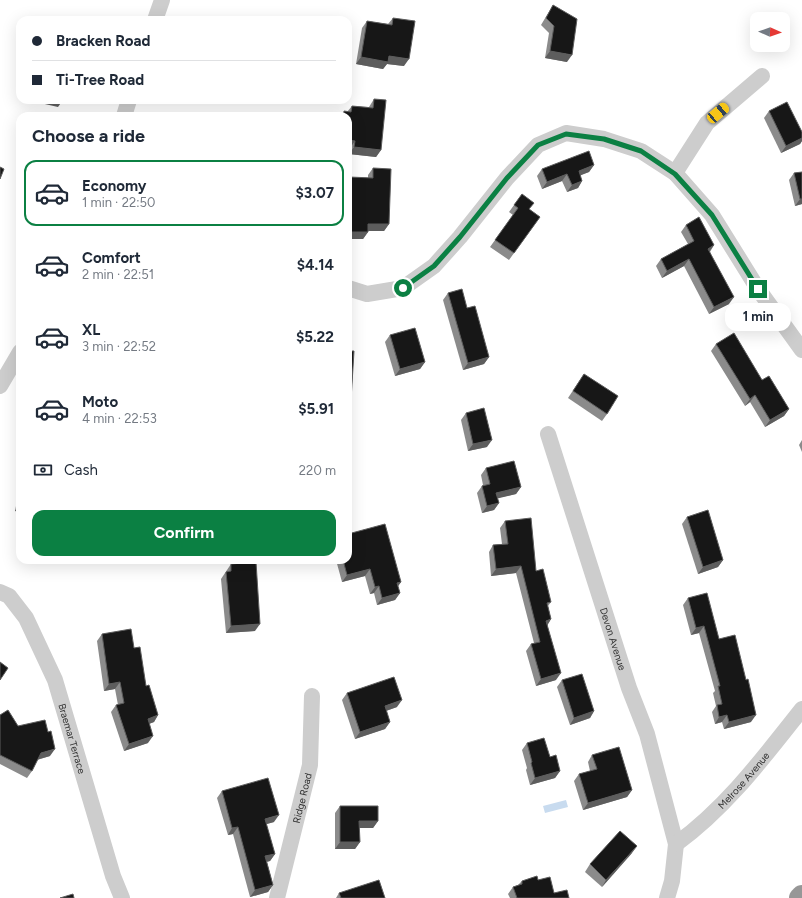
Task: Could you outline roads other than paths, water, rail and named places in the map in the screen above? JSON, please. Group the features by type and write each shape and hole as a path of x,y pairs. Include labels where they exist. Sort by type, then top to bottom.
{"street":[{"path":"156,16 162,0"},
{"path":"675,174 707,122 762,76"},
{"path":"352,289 367,294 403,288 434,266 460,237 507,178 538,145 566,134 604,139 641,151 675,174 712,215 758,289 802,350"},
{"path":"0,386 16,359"},
{"name":"Devon Avenue","path":"548,434 629,688 647,734 676,844"},
{"name":"Braemar Terrace","path":"0,592 9,596 26,618 55,680 113,876 122,898"},
{"name":"Ridge Road","path":"277,898 310,765 312,696"},
{"name":"Melrose Avenue","path":"676,844 689,835 728,798 763,758 802,709"},
{"path":"667,898 672,881 676,844"}],"water":[{"path":"566,800 568,807 545,813 543,806"}]}
